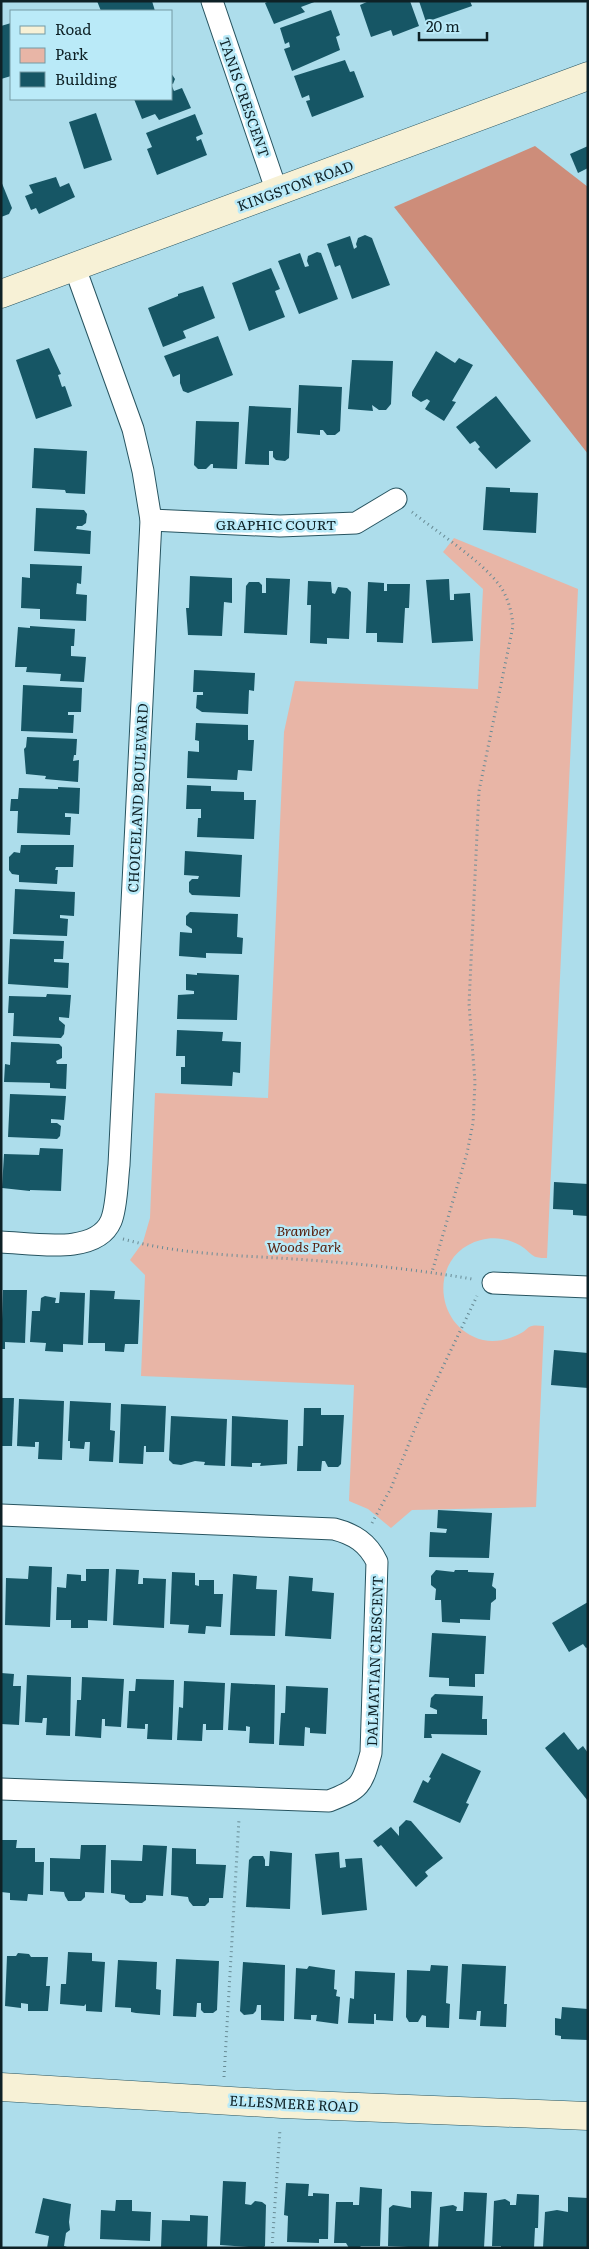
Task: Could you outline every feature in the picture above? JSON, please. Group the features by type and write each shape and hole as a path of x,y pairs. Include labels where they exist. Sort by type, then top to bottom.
{"street":[{"name":"TANIS CRESCENT","path":"212,1 277,192"},
{"name":"KINGSTON ROAD","path":"1,294 588,76"},
{"name":"CHOICELAND BOULEVARD","path":"75,268 133,430 143,471 150,520 119,1165 112,1219 103,1233"},
{"name":"GRAPHIC COURT","path":"150,520 280,526 356,524 396,500"},
{"path":"1,1242 78,1244 90,1241 103,1233"},
{"path":"493,1283 588,1287"},
{"name":"DALMATIAN CRESCENT","path":"1,1515 334,1529 357,1537 368,1547 377,1562 371,1753 365,1776 352,1792 329,1800 1,1789"},
{"name":"ELLESMERE ROAD","path":"1,2087 282,2104 588,2116"}],"path":[{"path":"396,500 490,573 502,588 514,626 480,791 469,1004 470,1038 475,1082 473,1123 467,1153 432,1272"},
{"path":"103,1233 136,1242 206,1254 280,1258 432,1272 493,1283"},
{"path":"375,1516 391,1488 424,1406 474,1298 493,1283"},
{"path":"224,2099 240,1828 238,1798"},
{"path":"272,2248 282,2104"}],"green space":[{"name":"Bramber Woods Park","path":"454,538 578,589 547,1258 534,1256 509,1240 492,1238 481,1240 464,1247 452,1259 445,1274 443,1290 446,1306 454,1321 466,1333 483,1340 504,1340 523,1332 531,1326 544,1326 536,1507 412,1510 391,1528 368,1509 349,1501 354,1385 141,1376 145,1275 130,1260 143,1242 150,1218 155,1093 268,1098 284,732 295,681 478,689 483,589 443,552"}],"shaded area":[{"path":"535,146 588,187 588,454 394,207"}],"building":[{"path":"97,1 152,1 155,10 101,10"},
{"path":"269,1 317,1 301,7 305,12 274,24 265,3"},
{"path":"369,1 410,1 419,26 393,36 391,30 371,37 360,5"},
{"path":"419,1 470,1 472,6 426,22"},
{"path":"331,10 340,35 336,37 340,50 292,71 284,49 290,47 289,42 285,44 280,28"},
{"path":"10,23 10,76 1,79 1,26"},
{"path":"345,60 350,72 354,71 364,97 312,117 306,101 310,100 309,95 302,98 294,76"},
{"path":"172,74 175,79 172,84"},
{"path":"172,86 174,91 182,88 191,108 159,120 155,114 142,119 134,100 172,100"},
{"path":"96,113 112,160 84,169 69,122"},
{"path":"195,114 203,134 196,137 197,141 201,139 207,155 157,175 147,149 152,147 146,133"},
{"path":"588,146 588,168 578,173 570,154"},
{"path":"56,177 60,187 69,183 75,197 39,214 36,208 31,210 25,196 33,193 29,185"},
{"path":"1,181 12,208 9,214 1,217"},
{"path":"365,235 372,238 390,285 352,299 340,265 335,267 327,244 350,236 354,249 357,247 358,238"},
{"path":"317,252 321,253 338,299 299,314 278,261 300,253 305,267 309,266 308,256"},
{"path":"271,268 280,289 275,291 285,317 249,331 232,283"},
{"path":"203,286 215,318 183,331 186,338 163,347 148,308 178,296 178,294"},
{"path":"218,336 233,375 188,393 183,391 180,383 180,374 173,377 164,356"},
{"path":"49,348 61,374 58,375 62,387 65,386 72,406 36,419 16,360"},
{"path":"436,351 455,363 459,358 473,365 452,401 456,402 444,421 425,409 430,401 427,399 421,402 412,396 412,392"},
{"path":"352,360 393,361 391,404 386,410 379,410 372,405 373,411 348,409"},
{"path":"299,385 342,387 340,431 335,435 327,435 323,430 320,430 320,435 297,433"},
{"path":"496,396 531,441 496,469 478,449 480,447 475,441 470,444 456,427"},
{"path":"249,406 291,408 289,458 285,461 276,460 273,457 273,451 269,451 269,465 245,464"},
{"path":"196,421 239,422 237,469 213,468 213,464 211,464 206,469 198,469 194,465"},
{"path":"34,448 87,451 85,494 66,493 65,490 32,488"},
{"path":"486,487 510,488 510,492 538,493 536,533 483,530"},
{"path":"36,508 84,510 87,514 86,523 82,526 77,526 76,529 91,531 90,554 34,551"},
{"path":"30,564 82,566 81,584 77,583 76,594 87,595 86,621 40,619 40,609 21,608 22,577 30,578"},
{"path":"190,576 232,578 232,603 224,602 222,636 188,635 186,608 189,608"},
{"path":"266,578 290,579 287,635 244,633 246,586 249,582 259,582 262,585 262,593 266,593"},
{"path":"449,579 450,600 454,600 454,594 470,593 473,641 432,643 426,580"},
{"path":"308,581 331,582 332,593 335,594 338,587 347,588 351,592 349,639 327,638 327,644 310,643 311,605 307,605"},
{"path":"368,582 384,583 384,591 387,591 387,584 410,584 409,608 405,608 403,643 377,642 377,633 366,633"},
{"path":"30,626 75,629 74,646 71,646 71,656 86,657 84,682 60,681 61,674 26,672 27,667 15,667 18,627 30,628"},
{"path":"194,670 255,673 254,691 249,690 248,714 202,712 196,708 197,695 203,695 203,692 193,692"},
{"path":"23,685 82,688 81,712 68,712 68,715 74,715 73,733 21,731"},
{"path":"196,723 248,725 248,740 254,740 252,771 238,770 237,780 187,778 188,751 199,752 199,741 195,740"},
{"path":"27,737 77,739 76,755 74,755 73,761 79,760 78,782 45,779 46,776 26,774 24,749"},
{"path":"187,785 211,786 211,791 244,792 244,800 256,800 254,839 197,837 198,818 201,818 201,809 186,809"},
{"path":"58,787 80,788 79,814 65,813 65,817 71,817 70,835 17,833 18,811 10,811 11,799 18,799 19,788 58,789"},
{"path":"21,845 74,845 73,867 56,867 55,870 58,870 57,884 19,882 19,875 12,874 9,870 9,857 14,852 20,853"},
{"path":"185,851 242,855 240,897 192,895 189,892 189,882 192,879 198,879 199,876 184,875"},
{"path":"15,889 75,892 74,916 60,915 60,918 68,919 67,936 13,934"},
{"path":"190,912 238,914 237,937 243,938 242,954 206,953 206,958 179,956 180,932 192,933 192,929 186,925 186,916"},
{"path":"10,939 64,941 63,959 54,959 54,962 69,963 68,988 8,984"},
{"path":"197,973 239,975 237,1020 177,1019 178,995 194,994 194,991 186,990 186,974 197,975"},
{"path":"47,994 71,995 69,1018 59,1017 59,1020 65,1025 64,1034 61,1038 13,1036 14,1013 8,1013 9,996 46,997"},
{"path":"177,1030 223,1032 222,1041 241,1042 240,1073 233,1072 232,1086 181,1084 181,1067 185,1067 185,1056 176,1056"},
{"path":"11,1042 59,1044 62,1047 62,1058 56,1061 57,1064 67,1064 66,1089 50,1088 50,1083 4,1082 5,1064 10,1065"},
{"path":"10,1094 66,1096 64,1120 51,1119 51,1123 57,1123 61,1126 60,1136 57,1139 8,1137"},
{"path":"40,1148 63,1149 61,1191 30,1191 2,1188 4,1154 39,1155"},
{"path":"554,1182 588,1184 588,1216 573,1215 573,1210 553,1209"},
{"path":"3,1290 27,1290 25,1343 5,1342 5,1349 1,1349"},
{"path":"90,1290 115,1291 114,1299 140,1300 138,1344 125,1344 124,1352 105,1351 105,1343 88,1343"},
{"path":"60,1292 85,1293 83,1345 63,1344 63,1352 45,1351 46,1343 30,1342 32,1311 40,1311 41,1298 45,1296 56,1298 55,1303 59,1303"},
{"path":"554,1350 588,1353 588,1388 551,1385"},
{"path":"1,1398 14,1398 12,1446 1,1446"},
{"path":"19,1399 64,1401 62,1460 38,1459 39,1442 35,1442 35,1447 17,1446"},
{"path":"70,1401 111,1403 110,1430 115,1431 113,1462 89,1461 90,1442 85,1442 84,1449 70,1448 70,1441 68,1441"},
{"path":"121,1404 166,1406 164,1452 146,1452 146,1446 144,1446 143,1464 119,1463"},
{"path":"304,1408 321,1408 321,1415 344,1415 341,1464 338,1467 328,1467 325,1461 322,1461 321,1471 297,1471 298,1446 303,1446"},
{"path":"171,1416 227,1419 225,1466 204,1465 205,1462 195,1461 181,1465 173,1464 169,1460"},
{"path":"232,1416 288,1420 287,1464 260,1466 261,1463 252,1463 252,1467 231,1466"},
{"path":"438,1510 492,1513 489,1558 429,1557 430,1532 446,1533 447,1529 437,1528"},
{"path":"29,1566 52,1567 50,1627 5,1625 6,1578 28,1579"},
{"path":"86,1569 109,1569 107,1621 88,1620 88,1628 71,1628 71,1620 56,1620 57,1587 66,1588 67,1574 81,1575 81,1581 86,1581"},
{"path":"116,1569 139,1570 138,1584 143,1584 143,1578 166,1579 164,1628 113,1625"},
{"path":"436,1570 454,1572 455,1570 468,1570 468,1572 494,1573 492,1586 496,1589 496,1599 491,1603 490,1620 460,1619 460,1623 442,1622 441,1600 435,1600 436,1589 431,1585 431,1576"},
{"path":"172,1572 195,1573 195,1585 199,1586 199,1580 214,1580 214,1594 223,1594 221,1627 206,1626 205,1634 188,1633 189,1625 170,1624"},
{"path":"233,1574 257,1576 256,1589 277,1590 275,1636 230,1635"},
{"path":"289,1576 313,1578 312,1591 334,1593 331,1639 285,1636"},
{"path":"588,1602 588,1647 586,1648 583,1644 569,1652 552,1623"},
{"path":"432,1633 486,1636 484,1674 475,1674 475,1687 449,1686 449,1678 429,1677"},
{"path":"1,1673 14,1674 13,1686 21,1686 19,1725 1,1724"},
{"path":"27,1675 71,1677 70,1736 46,1735 47,1718 43,1718 42,1723 25,1722"},
{"path":"82,1677 124,1679 121,1727 105,1726 105,1719 102,1719 101,1738 75,1736 77,1700 81,1700"},
{"path":"136,1679 174,1680 172,1740 147,1739 148,1724 145,1724 145,1729 127,1728 129,1691 135,1691"},
{"path":"184,1681 225,1683 223,1730 206,1730 206,1724 203,1724 202,1741 177,1740 179,1707 183,1708"},
{"path":"231,1683 275,1685 274,1744 249,1743 250,1727 246,1726 246,1731 228,1730"},
{"path":"286,1686 328,1688 326,1734 310,1733 310,1728 305,1727 304,1746 279,1745 281,1713 285,1713"},
{"path":"435,1694 483,1696 482,1719 487,1719 487,1735 431,1734 432,1738 424,1738 425,1714 437,1714 437,1710 430,1707 431,1698"},
{"path":"564,1732 578,1750 583,1746 588,1753 588,1801 545,1748"},
{"path":"442,1753 481,1771 466,1803 469,1804 460,1823 413,1802 423,1780 428,1783 431,1778 429,1777"},
{"path":"406,1820 411,1821 443,1858 425,1872 428,1876 416,1887 381,1845 378,1847 373,1841 391,1827 399,1836 399,1827"},
{"path":"1,1840 17,1840 16,1848 35,1848 35,1862 44,1862 43,1895 28,1894 27,1901 10,1900 10,1893 1,1892"},
{"path":"81,1845 106,1845 104,1893 85,1892 85,1897 81,1901 68,1901 64,1892 50,1891 50,1858 80,1859"},
{"path":"143,1845 167,1846 163,1896 146,1895 146,1900 142,1903 130,1903 125,1899 125,1895 111,1893 111,1860 142,1861"},
{"path":"172,1848 196,1849 196,1864 226,1865 223,1898 209,1898 209,1902 205,1906 193,1906 188,1897 171,1895"},
{"path":"270,1851 292,1853 290,1909 246,1907 249,1860 253,1856 263,1856 265,1866 269,1866"},
{"path":"339,1852 340,1868 346,1867 345,1859 362,1858 367,1910 322,1915 315,1854"},
{"path":"68,1952 92,1953 92,1961 105,1962 102,2012 86,2011 86,2004 84,2006 60,2004 61,1984 66,1984"},
{"path":"18,1953 29,1954 31,1957 48,1957 46,1986 50,1986 48,2011 28,2011 28,2004 21,2003 21,2008 5,2006 7,1956 16,1956"},
{"path":"176,1959 219,1961 217,2010 213,2013 204,2013 201,2010 201,2003 197,2003 196,2017 173,2016"},
{"path":"118,1960 157,1962 156,1989 161,1990 160,2015 136,2013 131,2012 131,2008 115,2007"},
{"path":"243,1962 285,1965 284,2021 261,2020 261,2005 257,2005 256,2011 253,2014 244,2015 240,2011"},
{"path":"462,1964 506,1966 504,2004 507,2004 506,2027 480,2026 481,2011 477,2011 476,2020 459,2019"},
{"path":"431,1965 448,1966 446,2003 450,2004 449,2028 426,2027 426,2016 422,2015 418,2022 409,2022 406,2017 407,1970 430,1971"},
{"path":"309,1966 335,1970 334,1989 337,1990 336,1996 340,1997 338,2024 316,2021 317,2015 311,2015 311,2020 294,2019 296,1968 307,1969"},
{"path":"355,1971 395,1973 393,2021 376,2020 376,2014 374,2014 374,2024 348,2023 350,1998 354,1999"},
{"path":"562,2007 588,2009 588,2040 561,2039 561,2036 555,2035 555,2018 561,2019"},
{"path":"223,2181 246,2182 245,2204 251,2205 255,2201 266,2205 265,2246 263,2248 220,2245"},
{"path":"286,2183 309,2184 308,2196 313,2196 313,2193 329,2194 328,2239 319,2239 319,2243 287,2242 288,2216 284,2215"},
{"path":"360,2187 382,2189 380,2246 349,2248 346,2243 334,2243 336,2202 353,2202 353,2205 359,2205"},
{"path":"411,2191 432,2192 429,2248 388,2246 389,2208 393,2205 411,2208"},
{"path":"464,2192 487,2193 484,2248 438,2248 440,2207 453,2205 457,2207 456,2211 463,2211"},
{"path":"517,2194 539,2195 538,2228 535,2228 534,2248 501,2248 501,2246 492,2246 494,2201 505,2199 510,2202 510,2205 516,2205"},
{"path":"568,2197 588,2198 588,2248 543,2248 545,2212 557,2210 568,2212"},
{"path":"43,2198 71,2204 70,2230 66,2233 64,2246 70,2248 47,2248 49,2236 35,2233"},
{"path":"116,2200 132,2200 132,2211 151,2212 150,2241 100,2239 101,2210 115,2211"},
{"path":"190,2215 208,2216 207,2248 161,2248 162,2220 190,2221"}]}
